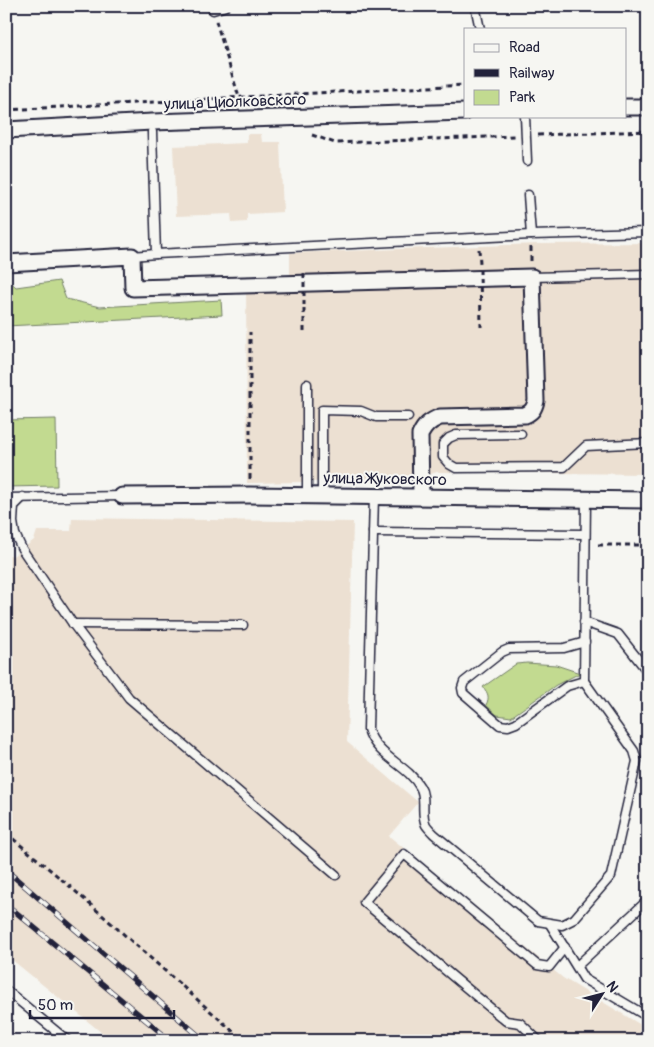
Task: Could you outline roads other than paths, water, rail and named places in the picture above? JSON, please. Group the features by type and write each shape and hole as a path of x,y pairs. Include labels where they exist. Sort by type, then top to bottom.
{"street":[{"path":"626,107 648,107"},
{"name":"улица Циолковского","path":"6,130 245,119 464,112"},
{"path":"6,263 132,256 133,288 532,277 536,402 534,408 525,415 440,417 430,421 420,435 421,496"},
{"name":"улица Жуковского","path":"122,496 314,495 648,500"}],"lane":[{"path":"213,10 226,6"},
{"path":"475,6 480,28"},
{"path":"525,118 527,161"},
{"path":"152,132 156,254"},
{"path":"528,196 530,235"},
{"path":"132,256 530,235 648,232"},
{"path":"532,277 648,274"},
{"path":"307,384 314,495"},
{"path":"314,495 322,410 361,411 376,417 408,417"},
{"path":"522,434 456,435 449,438 443,444 443,457 448,464 456,468 564,468 586,446 648,444"},
{"path":"6,498 122,496"},
{"path":"374,496 368,730 371,739 376,746 415,780 421,788 426,825 434,834 538,921 562,925 574,919 611,876 637,761 634,750 584,681 586,499"},
{"path":"23,497 14,506 13,522 15,534 22,549 73,624 129,698 336,876"},
{"path":"373,532 585,534"},
{"path":"584,622 618,634 648,672"},
{"path":"73,624 243,625"},
{"path":"584,681 567,686 516,723 508,726 500,725 463,693 462,688 464,682 502,652 510,649 564,648 585,642"},
{"path":"539,1041 520,1023 506,1021 364,902 404,854 537,964 549,967 565,947"},
{"path":"577,966 648,900"},
{"path":"550,924 584,979 648,1017"},
{"path":"6,990 68,1041"}],"railway":[{"path":"6,870 205,1041"},
{"path":"6,904 171,1041"}]}
